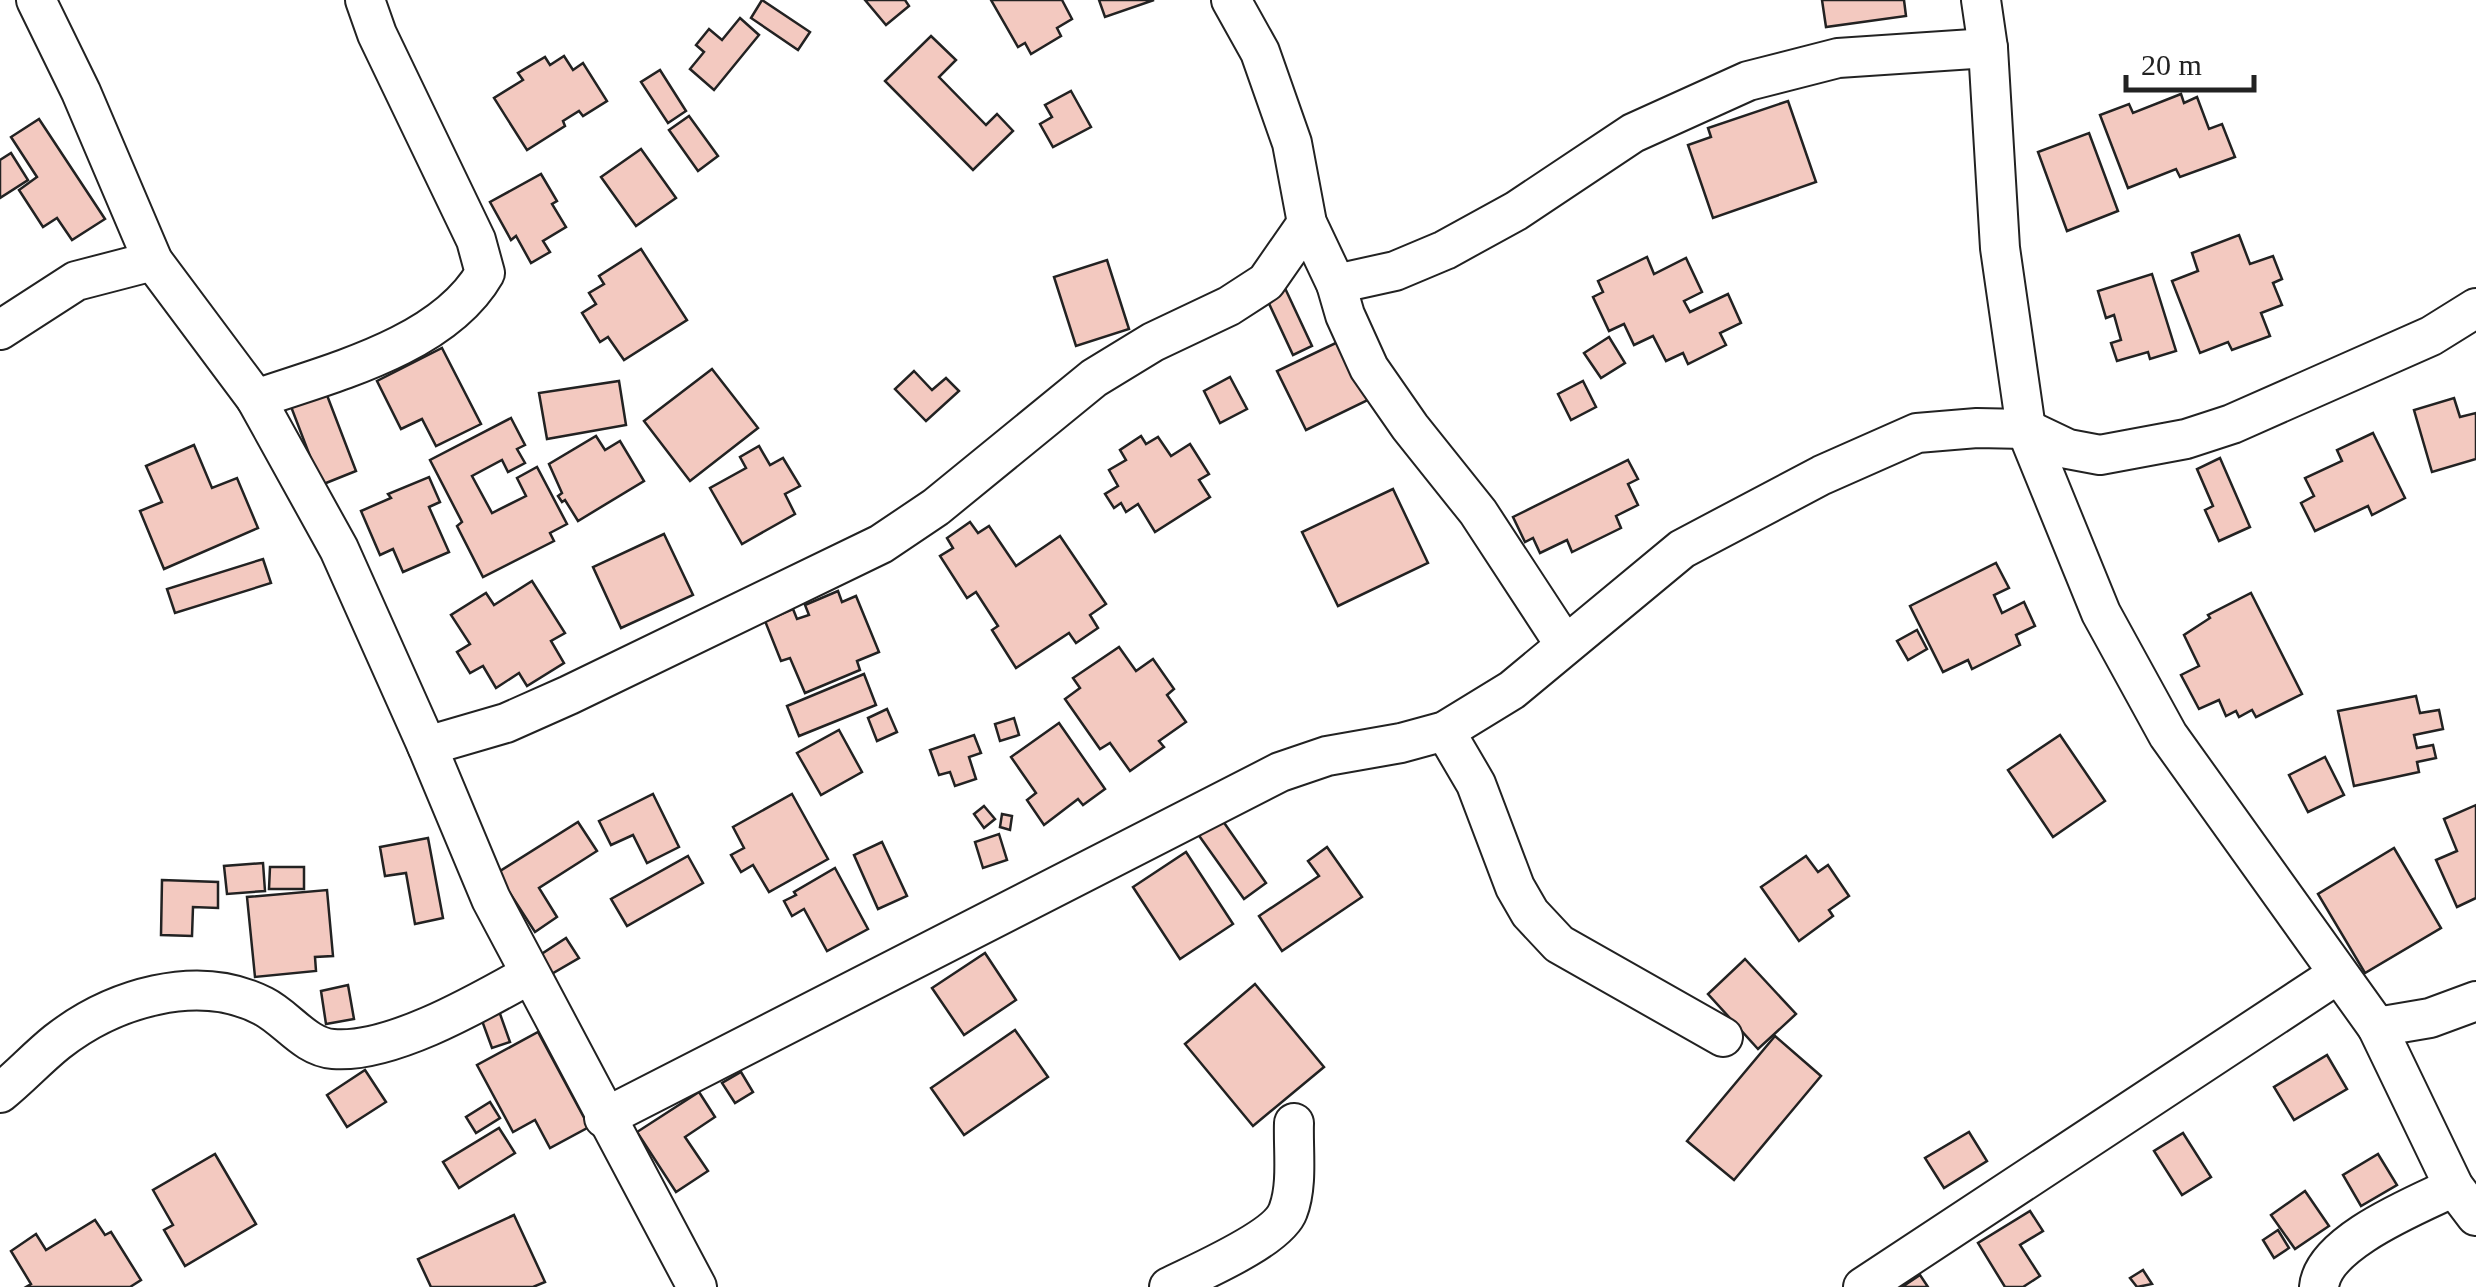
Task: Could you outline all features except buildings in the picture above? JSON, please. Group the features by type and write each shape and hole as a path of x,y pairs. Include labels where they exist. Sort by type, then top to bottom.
{"street":[{"path":"36,0 81,92 152,261 256,399 339,549 491,899 697,1287"},
{"path":"256,399 354,365 432,328 472,295 485,273 476,240 364,0"},
{"path":"1231,0 1260,52 1292,143 1307,224 1369,368 1478,512 1565,645"},
{"path":"1981,0 1988,48 2000,248 2026,429 2101,613 2168,735 2377,1027 2465,1202 2388,1220 2335,1254 2320,1277 2320,1287"},
{"path":"1336,284 1395,271 1445,250 1516,211 1633,133 1748,81 1838,58 1988,48"},
{"path":"427,746 506,723 554,702 881,544 936,506 1094,378 1266,282 1307,224"},
{"path":"0,330 76,281 152,261"},
{"path":"604,1118 1280,772 1327,756 1402,743 1445,730 1512,690 1682,550 1822,474 1917,433 2026,429 2068,449 2100,455 2186,439 2232,424 2432,336 2476,308"},
{"path":"1445,730 1476,784 1515,887 1540,924 1559,944 1724,1038"},
{"path":"0,1093 58,1041 114,1006 174,992 214,990 263,1006 314,1043 331,1050 404,1036 454,1016 530,974"},
{"path":"1863,1287 2338,974"},
{"path":"2377,1027 2430,1018 2476,1001"},
{"path":"1169,1287 1274,1230 1288,1214 1294,1123"}]}
